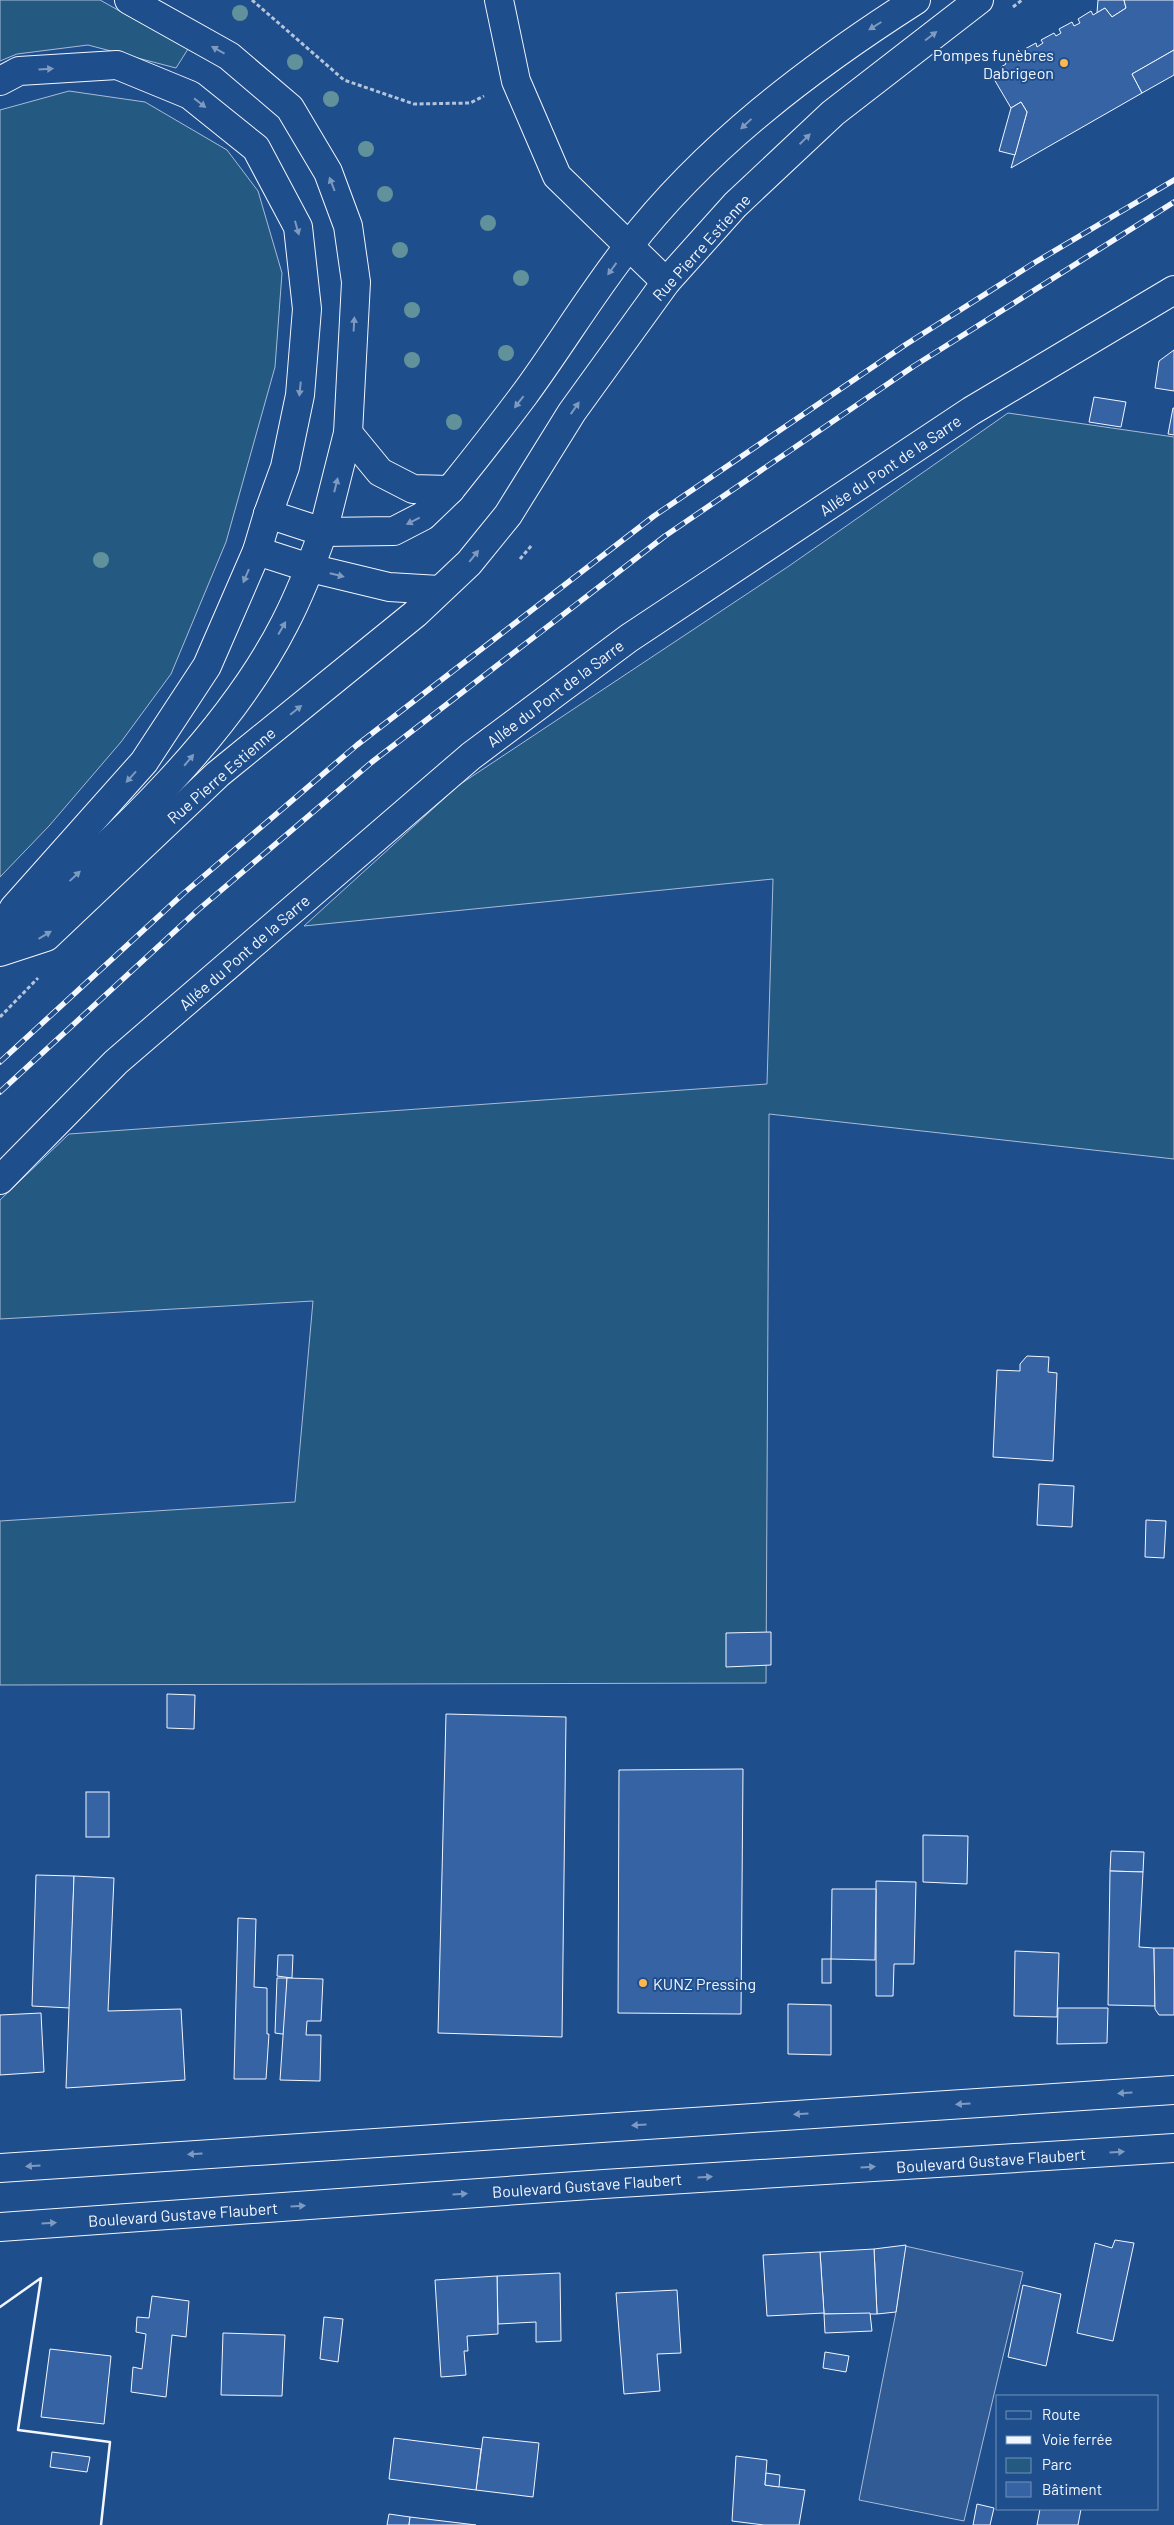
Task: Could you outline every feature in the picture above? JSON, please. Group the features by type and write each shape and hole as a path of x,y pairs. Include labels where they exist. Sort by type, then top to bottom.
{"main road":[{"name":"Rue Pierre Estienne","path":"0,944 77,874 170,782 246,687 285,624 310,568 323,532 348,432 356,282 348,226 328,172 290,108 229,56 129,0"},
{"path":"499,0 516,81 557,176 666,282"},
{"path":"268,514 323,532 394,531 423,516 450,490 524,394 629,246 686,181 751,120 865,32 916,0"},
{"name":"Rue Pierre Estienne","path":"0,952 46,937 218,774 415,614 469,563 508,515 572,412 666,282 736,205 833,113 979,0"},
{"path":"0,81 19,71 117,65 190,94 256,148 298,227 307,309 300,395 285,467 256,551 207,666 144,762 14,908 0,932"},
{"name":"Allée du Pont de la Sarre","path":"0,1180 116,1062 471,756 629,638 954,422 1174,290"},
{"path":"348,432 380,472 413,489 450,490"},
{"path":"256,551 310,568 389,588 439,590"},
{"path":"0,2168 1174,2090"},
{"name":"Boulevard Gustave Flaubert","path":"0,2227 594,2184 1174,2148"}],"path":[{"path":"252,0 344,80 414,104 470,103 516,81"}],"green space":[{"path":"0,0 100,0 188,49 176,68 88,45 17,54 0,61"},
{"path":"69,91 145,102 227,150 258,191 282,273 275,367 226,542 171,674 121,742 49,826 0,877 0,110"},
{"path":"1008,413 1174,437 1174,1159 769,1114 766,1683 0,1685 0,1521 295,1502 313,1301 0,1319 0,1200 69,1134 767,1084 773,879 304,926 459,785 789,566"}],"shaded area":[{"path":"905,2246 1023,2272 964,2521 859,2500 896,2312"}],"building":[{"path":"1098,0 1124,0 1126,8 1112,17 1105,8 1097,13"},
{"path":"1124,0 1174,0 1174,50 1132,74 1142,93 1011,168 1027,112 1021,102 1011,108 994,79 1004,73 1001,67 1006,64 1004,61 1017,54 1019,57 1025,54 1023,50 1036,43 1037,47 1043,43 1041,40 1054,33 1056,36 1061,33 1059,29 1072,22 1074,26 1080,23 1078,19 1091,11 1093,15 1105,8 1112,17 1126,8"},
{"path":"1174,50 1174,75 1142,93 1132,74"},
{"path":"1021,102 1027,112 1015,155 999,151 1011,108"},
{"path":"1174,350 1174,391 1155,388 1159,361"},
{"path":"1094,397 1126,402 1121,427 1089,422"},
{"path":"1174,408 1174,435 1168,434"},
{"path":"1027,1356 1049,1357 1048,1372 1057,1373 1053,1461 993,1457 997,1370 1020,1371 1020,1364"},
{"path":"1039,1484 1074,1486 1072,1527 1037,1525"},
{"path":"1146,1520 1166,1521 1164,1558 1145,1557"},
{"path":"771,1632 771,1665 726,1667 726,1633"},
{"path":"167,1694 195,1695 194,1729 167,1728"},
{"path":"446,1714 566,1717 562,2037 438,2033"},
{"path":"743,1769 741,2014 618,2013 619,1770"},
{"path":"86,1792 109,1792 109,1837 86,1837"},
{"path":"923,1835 968,1836 967,1884 923,1882"},
{"path":"1111,1851 1144,1852 1143,1872 1110,1871"},
{"path":"1110,1871 1143,1872 1139,1947 1154,1948 1155,2006 1108,2005"},
{"path":"36,1875 74,1876 70,2008 32,2006"},
{"path":"74,1876 114,1878 108,2011 181,2009 185,2080 66,2088"},
{"path":"876,1881 916,1882 914,1964 894,1964 893,1996 876,1996"},
{"path":"832,1889 876,1889 875,1960 831,1959"},
{"path":"238,1918 256,1919 254,1987 267,1988 267,2034 269,2034 266,2079 234,2079"},
{"path":"1154,1948 1174,1948 1174,2015 1159,2015 1155,2009"},
{"path":"1015,1951 1059,1953 1057,2017 1014,2016"},
{"path":"278,1955 293,1955 292,1978 277,1976"},
{"path":"822,1959 831,1959 831,1983 822,1983"},
{"path":"277,1978 287,1978 285,2034 275,2033"},
{"path":"287,1978 323,1979 321,2021 307,2021 306,2035 321,2035 320,2081 280,2080"},
{"path":"788,2004 831,2005 831,2055 788,2054"},
{"path":"1058,2008 1108,2008 1107,2043 1057,2044"},
{"path":"41,2013 44,2072 0,2075 0,2015"},
{"path":"1115,2240 1134,2243 1113,2341 1077,2333 1095,2243 1112,2248"},
{"path":"906,2245 896,2312 877,2314 874,2249"},
{"path":"874,2249 877,2314 824,2314 820,2252"},
{"path":"820,2252 824,2313 767,2316 763,2255"},
{"path":"560,2273 561,2341 536,2342 536,2322 498,2324 497,2276"},
{"path":"497,2276 498,2334 467,2336 468,2351 464,2351 466,2375 441,2377 435,2280"},
{"path":"1023,2285 1061,2294 1046,2366 1008,2357"},
{"path":"677,2290 681,2353 657,2354 660,2391 624,2394 616,2293"},
{"path":"152,2296 189,2301 186,2337 172,2335 166,2397 131,2392 133,2367 142,2369 146,2334 136,2332 137,2317 149,2318"},
{"path":"870,2313 872,2331 825,2333 824,2314"},
{"path":"324,2317 343,2319 338,2362 320,2359"},
{"path":"223,2333 285,2335 282,2396 221,2395"},
{"path":"50,2349 111,2356 104,2424 41,2417"},
{"path":"825,2352 849,2356 846,2372 823,2368"},
{"path":"483,2437 539,2443 533,2497 476,2490"},
{"path":"394,2438 481,2449 476,2490 389,2479"},
{"path":"52,2452 90,2457 87,2472 50,2467"},
{"path":"736,2456 767,2460 765,2485 805,2490 799,2525 764,2525 732,2521"},
{"path":"766,2473 780,2475 779,2487 765,2485"},
{"path":"977,2504 994,2508 990,2525 973,2525"},
{"path":"1040,2510 1081,2510 1078,2525 1037,2525"},
{"path":"389,2514 410,2517 409,2525 387,2525"},
{"path":"410,2517 476,2525 409,2525"}],"railway":[{"path":"0,1062 184,893 357,745 654,516 905,345 1034,263 1174,180"},
{"path":"0,1092 198,910 372,762 665,536 914,366 1174,202"}],"wall":[{"path":"0,2307 41,2278 18,2430 110,2442 101,2525"}],"place":[{"name":"Pompes funèbres Dabrigeon","path":"1064,63"},
{"name":"KUNZ Pressing","path":"643,1983"}]}
